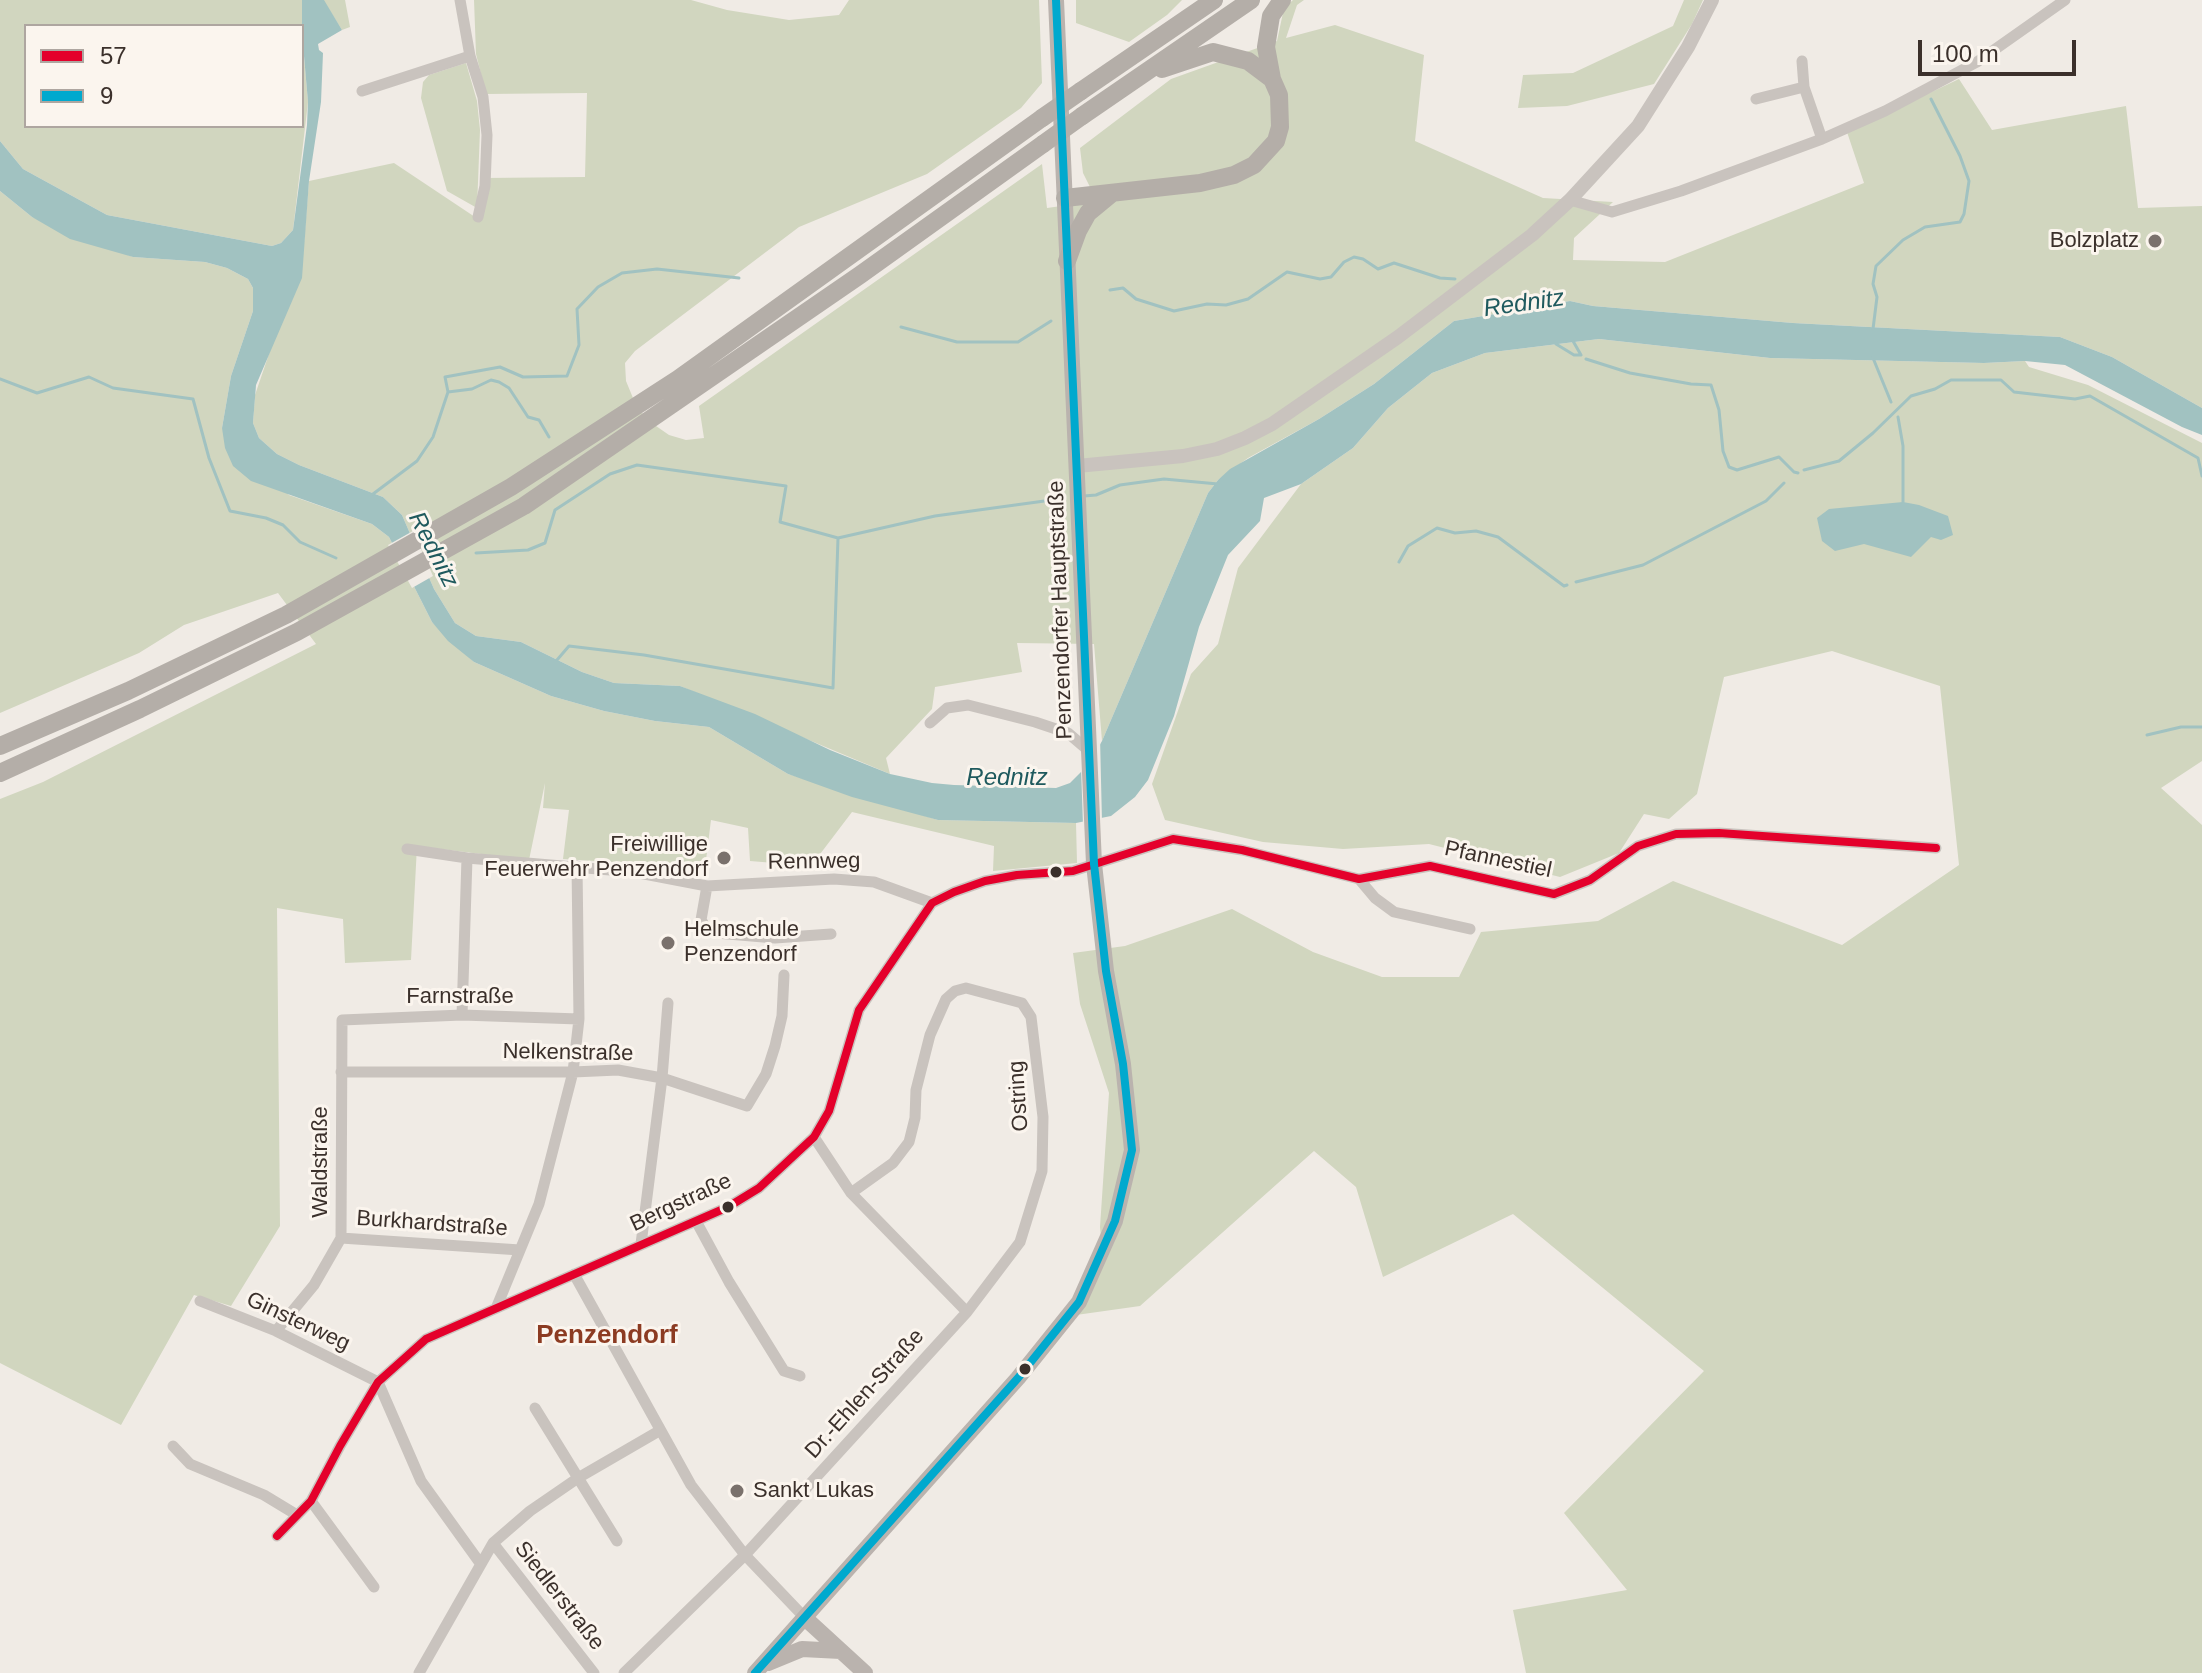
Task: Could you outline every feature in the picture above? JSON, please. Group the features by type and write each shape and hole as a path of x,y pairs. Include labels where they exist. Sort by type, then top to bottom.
{"highway":[{"path":"1156,39 1197,0"},
{"path":"0,773 297,632 524,506 1042,118 1214,0"},
{"path":"0,746 128,691 286,615 684,386 1251,0"},
{"path":"1065,198 1200,183 1234,175 1254,165 1276,141 1280,127 1279,95 1272,79 1266,47 1271,16 1282,0"},
{"path":"1120,88 1175,64 1213,52 1248,61 1272,79"},
{"path":"1067,261 1088,213 1111,194"}],"main road":[{"name":"Penzendorfer Hauptstraße","path":"759,1669 1054,1336 1079,1302 1115,1221 1132,1150 1123,1064 1106,971 1094,864 1056,0"},
{"path":"806,1619 865,1673"},
{"path":"759,1669 802,1649 841,1651"}],"street":[{"path":"461,0 470,56 483,97 487,135 485,186 478,217"},
{"path":"1077,466 1217,449 1272,424 1398,337 1532,235 1570,200 1638,126 1688,47 1712,0"},
{"path":"1570,200 1612,212 1681,191 1822,139 1885,111 1977,62 2065,0"},
{"path":"362,91 470,56"},
{"path":"1802,61 1804,87 1822,139"},
{"path":"1756,99 1804,87"},
{"path":"930,723 947,708 968,705 1068,733 1089,756"},
{"name":"Pfannestiel","path":"1094,864 1173,839 1242,850 1359,879 1430,866 1554,894 1590,880 1638,846 1676,834 1719,833 1936,848"},
{"name":"Rennweg","path":"407,849 467,858 634,872 707,886 834,879 874,882 932,903"},
{"path":"462,1015 467,858"},
{"path":"932,903 985,881 1073,871 1094,864"},
{"path":"497,1306 539,1204 573,1072 579,1019 577,866"},
{"path":"1359,879 1375,898 1394,912 1470,929"},
{"path":"707,886 701,920 707,929 716,933 775,938 831,934"},
{"name":"Bergstraße","path":"277,1536 311,1501 378,1382 426,1339 728,1207 759,1188 814,1137 829,1111 859,1010 932,903"},
{"name":"Nelkenstraße","path":"341,1072 618,1070 662,1078 747,1106 766,1074 775,1046 782,1016 784,975"},
{"name":"Ostring","path":"851,1193 893,1163 909,1142 919,1076 930,1035 946,999 955,991 966,988 1022,1003 1031,1017 1043,1117 1042,1171 1020,1242 967,1312"},
{"path":"641,1244 668,1003"},
{"name":"Farnstraße","path":"342,1020 462,1015 579,1019"},
{"name":"Waldstraße","path":"276,1331 314,1285 341,1238 342,1020"},
{"path":"814,1137 851,1193 967,1312"},
{"path":"696,1221 729,1282 784,1371 800,1376"},
{"name":"Burkhardstraße","path":"341,1238 520,1250"},
{"path":"574,1274 691,1485 745,1555 806,1619"},
{"name":"Ginsterweg","path":"200,1301 276,1331 378,1382"},
{"name":"Dr.-Ehlen-Straße","path":"624,1673 745,1555 967,1312"},
{"name":"Siedlerstraße","path":"378,1382 421,1481 480,1563"},
{"path":"535,1408 617,1541"},
{"path":"423,1671 493,1543 530,1511 578,1478 659,1431"},
{"path":"173,1446 190,1464 264,1495 297,1515"},
{"path":"311,1501 374,1587"},
{"name":"Siedlerstraße","path":"493,1543 594,1673"}],"green space":[{"path":"0,0 345,0 350,27 342,30 326,5 304,24 24,24 24,128 304,128 304,56 308,102 293,230 281,243 272,246 107,215 23,169 0,141"},
{"path":"474,0 691,0 727,10 789,20 839,15 849,0 1039,0 1042,83 1021,108 927,174 799,227 635,351 625,363 626,381 646,419 669,435 686,440 704,438 699,406 1042,164 1047,208 1097,201 1083,173 1080,148 1171,79 1277,41 1284,8 1293,0 1304,0 1297,5 1286,38 1335,25 1424,55 1415,141 1543,198 1613,202 1574,238 1573,260 1665,262 1864,183 1847,132 1959,79 1992,130 2126,106 2138,208 2202,206 2202,408 2112,357 2060,337 1793,323 1593,306 1570,301 1454,321 1374,384 1248,458 1218,480 1208,493 1102,741 1094,644 1017,643 1022,672 935,687 932,709 886,758 890,774 680,686 614,683 582,672 521,642 476,636 455,623 434,589 402,515 383,497 299,465 277,454 259,438 253,423 255,395 303,254 309,181 394,163 475,217 485,178 585,177 587,93 486,94 476,54"},
{"path":"1076,0 1182,0 1167,15 1129,42 1076,23"},
{"path":"1684,0 1703,0 1692,24 1654,84 1567,106 1518,108 1523,75 1573,73 1673,26"},
{"path":"466,63 477,101 480,130 477,208 447,191 421,98 423,82 429,75"},
{"path":"0,191 32,217 133,257 205,262 227,268 248,279 253,288 253,311 231,376 222,428 289,495 372,524 389,537 432,622 474,662 551,696 604,711 709,727 788,774 938,820 1076,823 1077,863 993,871 994,846 852,812 811,866 750,861 748,828 711,820 705,868 563,859 569,810 543,808 545,783 529,860 417,846 411,960 345,963 343,919 277,908 280,1226 231,1306 194,1295 121,1425 0,1363 0,799 43,782 316,644 278,593 184,625 139,653 0,713"},
{"path":"1599,339 1770,358 1984,363 2025,361 2029,367 2088,385 2202,443 2202,761 2161,788 2202,825 2202,1673 1526,1673 1513,1610 1627,1590 1564,1513 1704,1371 1513,1214 1383,1277 1356,1187 1314,1151 1140,1306 1076,1315 1103,1260 1100,1227 1109,1093 1080,1004 1073,953 1125,946 1232,909 1313,952 1382,977 1459,977 1481,932 1598,921 1673,881 1842,945 1959,865 1940,686 1832,651 1724,677 1697,794 1669,819 1644,814 1619,853 1560,877 1429,844 1343,849 1263,842 1165,820 1152,784 1191,674 1218,644 1238,568 1301,484 1353,448 1388,408 1432,373 1485,353"}],"water":[{"path":"302,0 324,0 342,30 318,44 323,53 321,102 309,181 302,278 256,385 253,423 259,438 277,454 299,465 383,497 402,515 434,589 455,623 476,636 521,642 582,672 614,683 680,686 755,714 830,750 890,774 954,785 1056,788 1070,783 1089,764 1102,741 1208,493 1218,480 1230,469 1374,384 1454,321 1570,301 1593,306 1793,323 2060,337 2112,357 2202,408 2202,435 2065,365 2025,361 1984,363 1770,358 1599,339 1485,353 1432,373 1388,408 1353,448 1301,484 1264,498 1260,521 1228,555 1199,627 1174,716 1148,780 1135,797 1111,816 1076,823 938,820 852,797 788,774 709,727 604,711 551,696 474,662 448,641 432,622 389,537 372,524 251,481 233,466 225,448 222,428 231,376 253,311 253,288 248,279 227,268 205,262 133,257 70,239 32,217 0,191 0,141 23,169 107,215 272,246 281,243 293,230 307,125"},
{"path":"1903,502 1948,516 1953,535 1941,540 1931,537 1911,557 1864,544 1835,551 1822,541 1817,518 1829,509"}],"pier":[{"path":"413,531 433,576 412,588 388,545"},
{"path":"1100,737 1102,822 1083,826 1081,767"}],"waterway":[{"path":"1873,329 1877,297 1873,284 1876,266 1903,240 1925,227 1960,222 1964,214 1969,181 1931,99"},
{"path":"1110,290 1123,288 1136,299 1174,311 1207,304 1226,305 1248,299 1287,272 1320,279 1331,277 1344,262 1354,257 1378,269 1394,263 1440,278 1455,279"},
{"path":"373,494 417,461 433,437 448,392 445,377 500,367 523,377 567,376 579,345 577,309 598,287 622,273 657,269 739,278"},
{"path":"901,327 957,342 1018,342 1051,321"},
{"path":"1573,341 1581,355"},
{"path":"1556,344 1574,355 1581,355"},
{"path":"1873,358 1891,402"},
{"path":"1586,359 1630,373 1711,385 1719,410 1723,451 1729,467 1737,470 1779,457 1798,473"},
{"path":"0,379 37,393 89,377 113,388 193,399 209,458 230,511 266,518 283,525 300,542 336,558"},
{"path":"448,392 472,389 491,380 499,382 509,388 528,417 539,420 549,437"},
{"path":"1804,470 1839,461 1911,396 1935,389 1951,380 2001,380 2014,392 2075,399 2090,396 2198,458 2202,476"},
{"path":"1898,417 1903,446 1903,502"},
{"path":"476,553 528,550 545,543 555,510 610,474 637,465 786,486 780,522 838,538 935,516 1059,499"},
{"path":"1084,496 1096,495 1120,485 1164,479 1218,484"},
{"path":"1576,582 1643,565 1766,501 1784,483"},
{"path":"1399,562 1408,546 1437,528 1455,533 1476,531 1498,537 1564,586 1567,585"},
{"path":"557,660 569,646 644,655 833,688 838,538"},
{"path":"2147,735 2181,727 2202,727"}],"transit line":[{"name":"9","path":"755,1673 1018,1378 1079,1302 1115,1221 1132,1150 1123,1064 1106,971 1094,864 1056,0"},
{"name":"57","path":"277,1536 311,1501 378,1382 426,1339 728,1207 759,1188 814,1137 829,1111 859,1010 932,903 954,892 985,881 1017,875 1073,871 1173,839 1242,850 1359,879 1430,866 1554,894 1590,880 1638,846 1676,834 1719,833 1936,848"}],"place":[{"name":"Bolzplatz","path":"2155,241"},
{"name":"Freiwillige Feuerwehr Penzendorf","path":"724,858"},
{"name":"Helmschule Penzendorf","path":"668,943"},
{"name":"Sankt Lukas","path":"737,1491"}],"district":[{"name":"Penzendorf","path":"607,1336"}],"water label":[{"name":"Rednitz","path":"1524,304"},
{"name":"Rednitz","path":"433,550"},
{"name":"Rednitz","path":"1007,778"}]}
